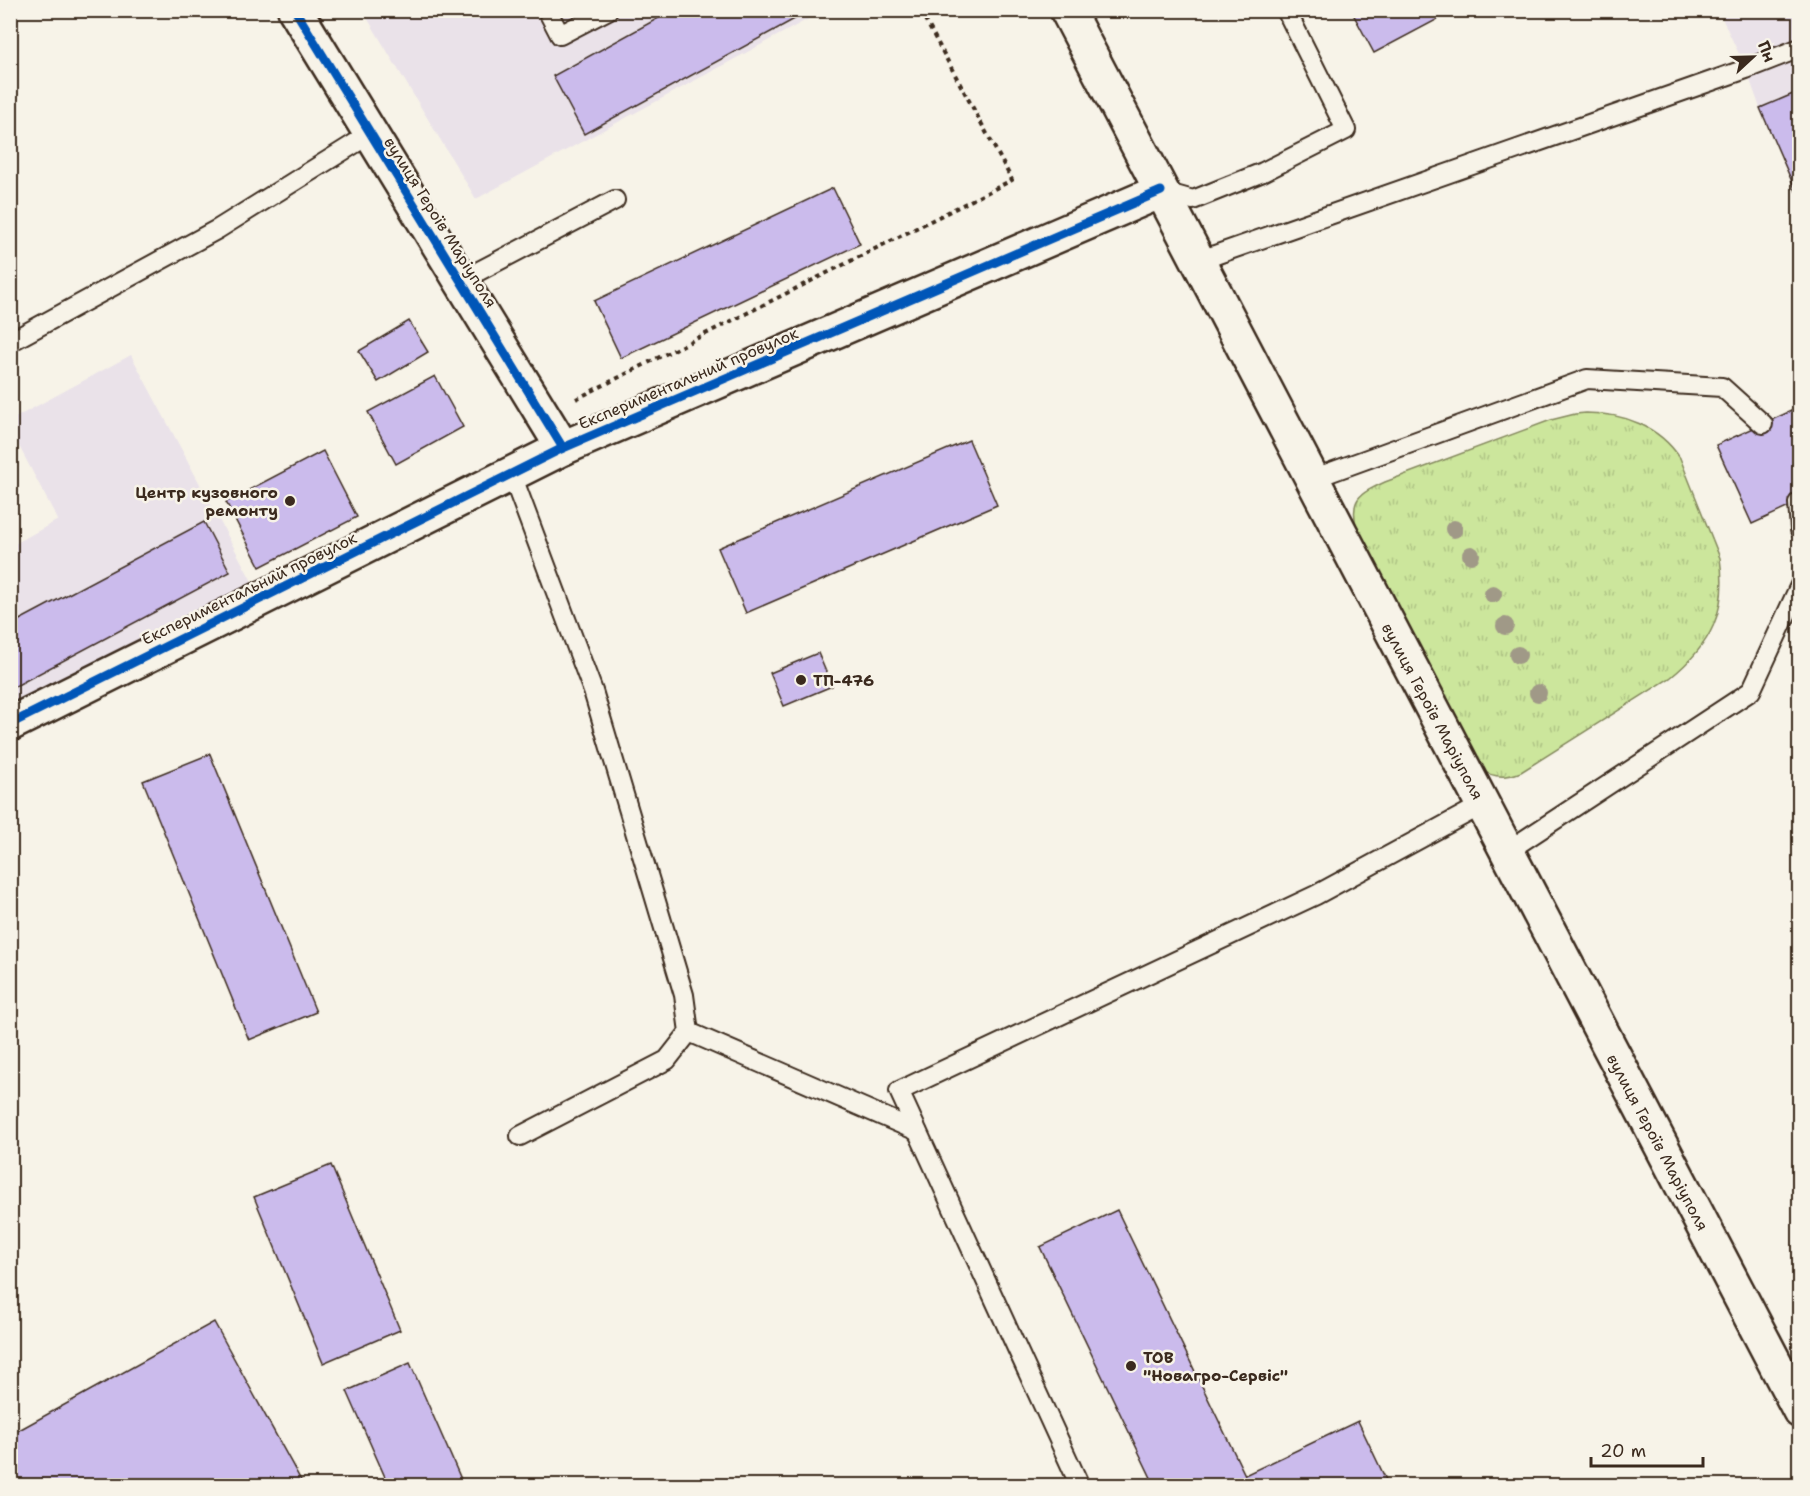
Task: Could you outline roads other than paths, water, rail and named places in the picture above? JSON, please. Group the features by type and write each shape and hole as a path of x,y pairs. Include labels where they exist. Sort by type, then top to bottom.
{"street":[{"name":"вулиця Героїв Маріуполя","path":"295,10 563,448"},
{"name":"вулиця Героїв Маріуполя","path":"1067,10 1800,1411"},
{"name":"Експериментальний провулок","path":"10,724 563,448 1161,191"}],"lane":[{"path":"547,10 560,36 608,10"},
{"path":"1161,191 1193,200 1263,172 1346,130 1286,10"},
{"path":"1198,261 1800,48"},
{"path":"10,342 218,229 370,134"},
{"path":"460,281 615,200"},
{"path":"1312,479 1587,379 1722,387 1762,424"},
{"path":"512,475 593,691 684,995 689,1032 667,1060 520,1136"},
{"path":"1798,503 1800,530"},
{"path":"1506,852 1751,691 1800,585"},
{"path":"1080,1485 899,1091 1316,895 1482,805"},
{"path":"689,1032 917,1131"}],"place":[{"name":"Центр кузовного ремонту","path":"290,501"},
{"name":"ТП-476","path":"801,680"},
{"name":"ТОВ \"Новагро-Сервіс\"","path":"1131,1366"}]}
